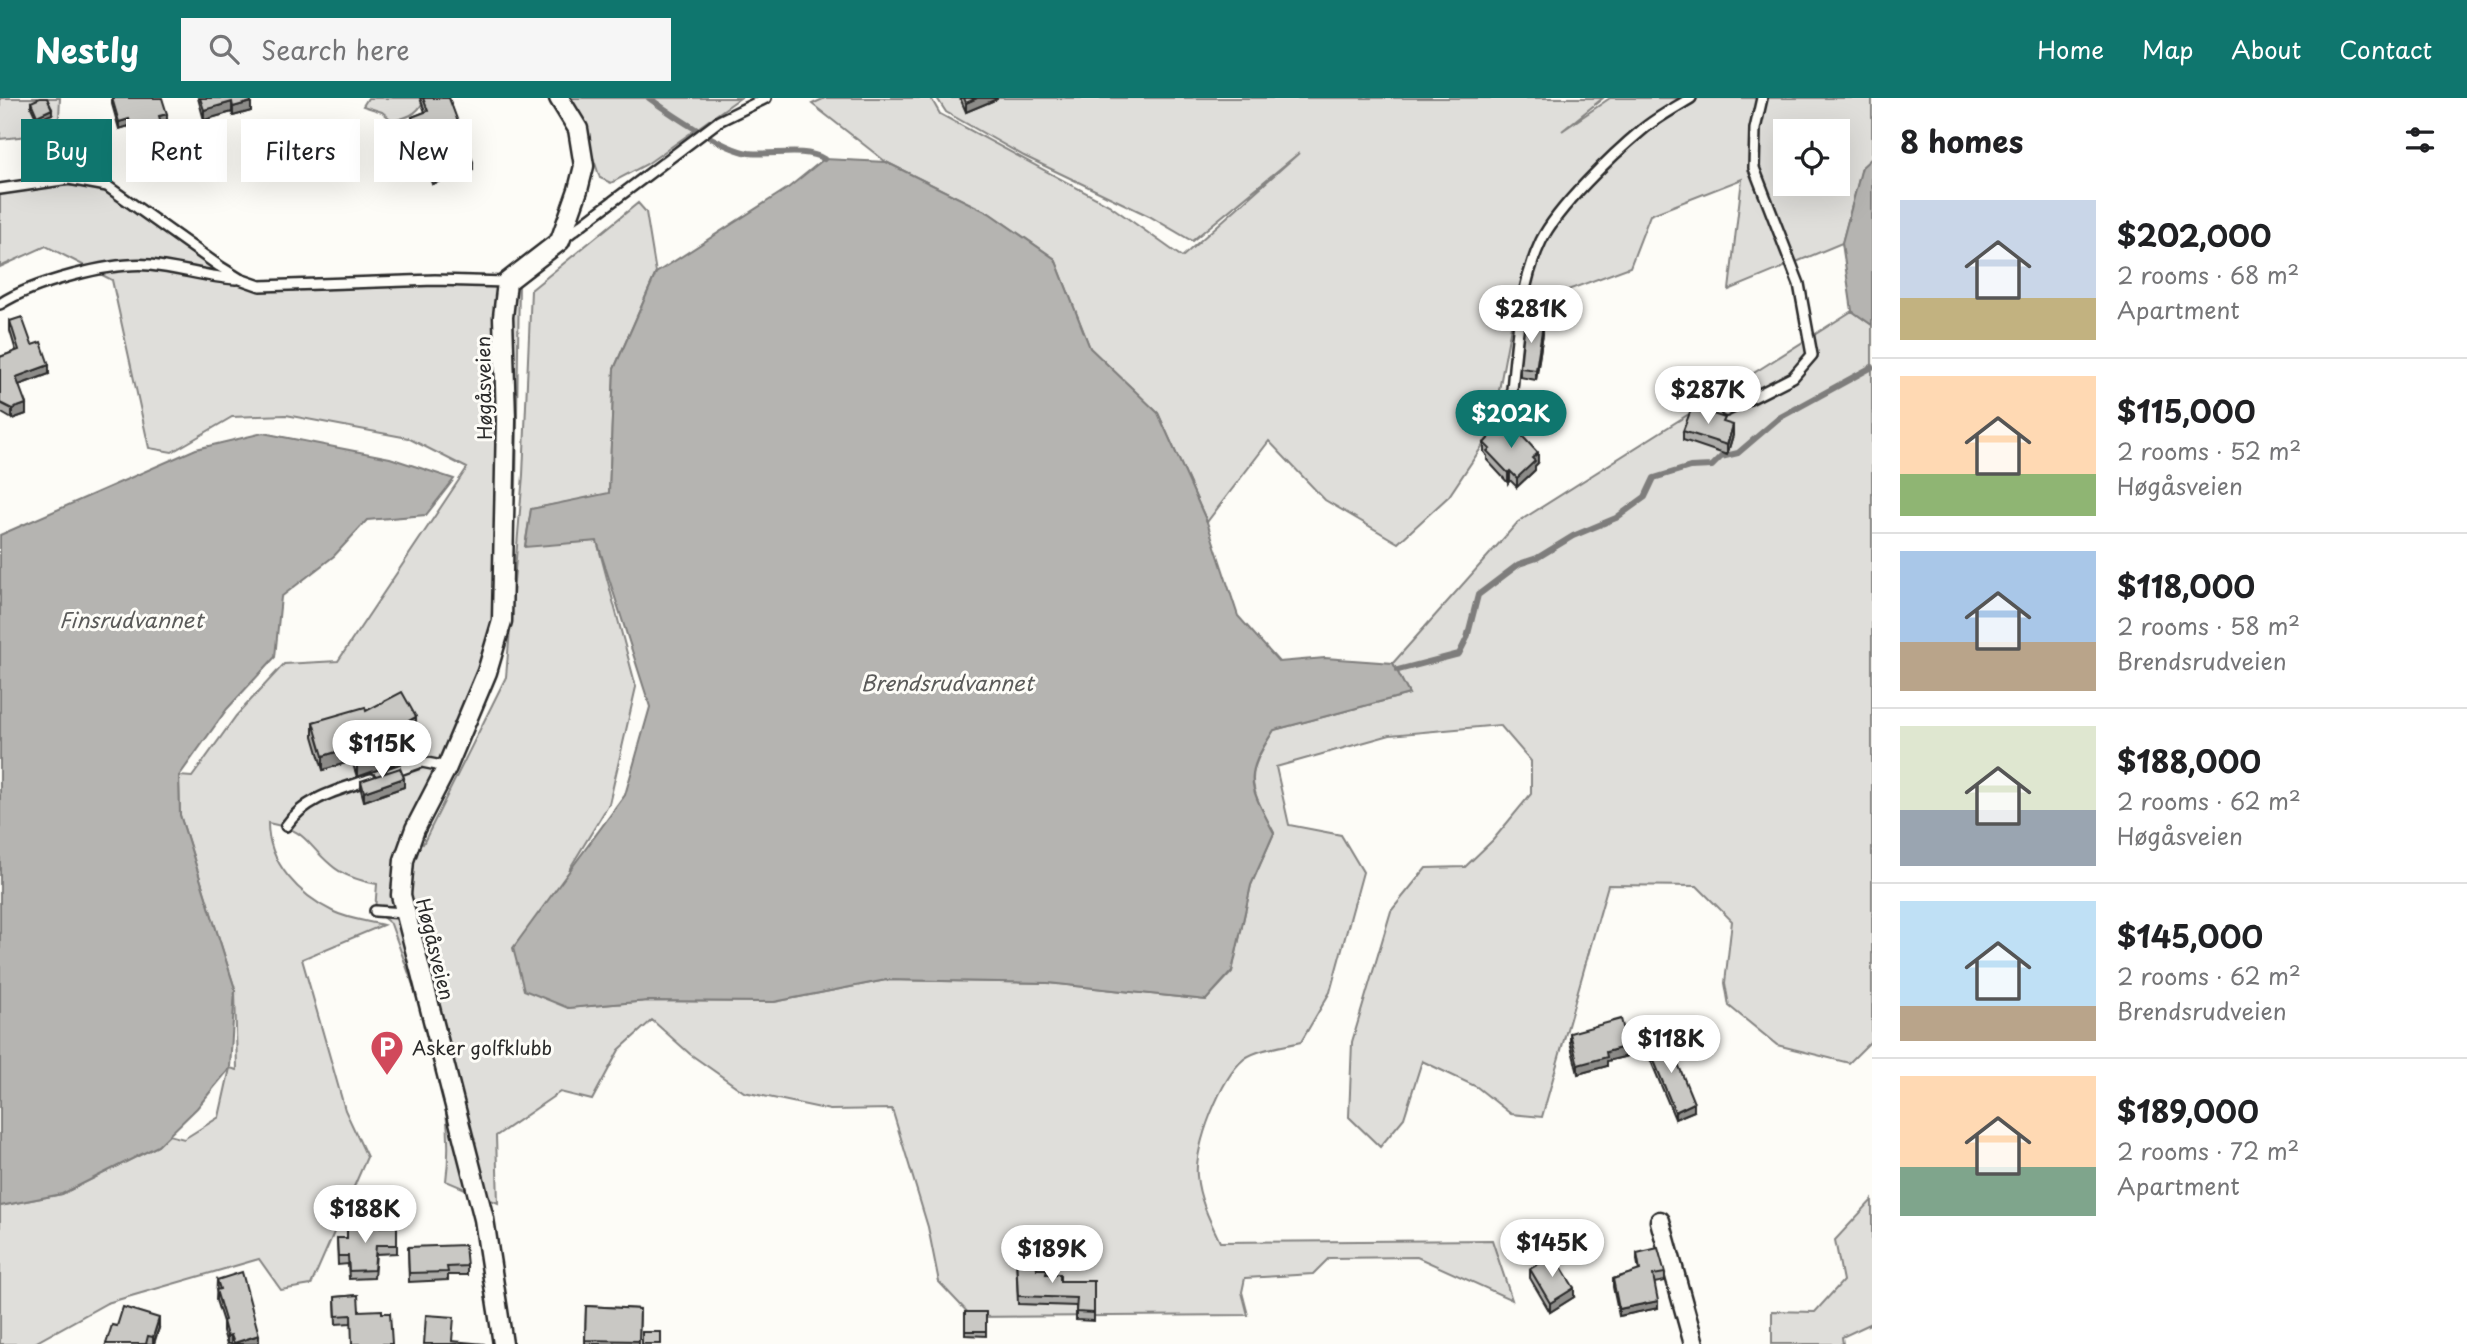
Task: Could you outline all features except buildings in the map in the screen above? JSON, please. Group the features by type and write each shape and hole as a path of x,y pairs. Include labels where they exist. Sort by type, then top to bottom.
{"street":[{"path":"507,282 560,241 583,166 579,129 559,98"},
{"name":"Høgåsveien","path":"503,1344 484,1219 401,895 404,860 415,829 447,767 487,672 502,621 506,420 503,317 507,282"},
{"path":"1660,1221 1694,1344"}],"lane":[{"path":"560,241 719,121 766,98"},
{"path":"1509,419 1520,323 1529,275 1542,239 1564,207 1642,130 1691,98"},
{"path":"1726,411 1793,377 1812,355 1799,284 1754,168 1755,129 1762,98"},
{"path":"0,189 69,179 107,186 240,279"},
{"path":"0,304 61,280 108,269 148,265 240,279 260,286 435,280 507,282"},
{"path":"286,826 295,812 317,798 422,762 447,767"},
{"path":"375,911 404,913"}],"shaded area":[{"path":"0,98 60,98 58,119 21,119 21,137 0,139"},
{"path":"368,98 421,98 423,102 414,113 400,119 391,119 382,112 363,106"},
{"path":"564,98 740,98 647,164 611,183 600,178 582,125"},
{"path":"825,98 931,98 940,114 1109,205 1182,257 1299,153 1192,241 1149,216 1024,156 946,112 937,98 1603,98 1562,131 1610,98 1872,98 1872,158 1862,168 1842,243 1729,290 1742,179 1650,215 1630,267 1514,310 1491,433 1449,496 1398,543 1325,500 1269,441 1207,522 1158,413 1090,348 1055,259 989,213 886,162 812,104"},
{"path":"33,184 100,187 260,287 519,281 516,486 500,661 488,695 418,842 423,844 506,677 523,475 531,290 638,203 646,212 656,273 614,369 609,494 531,509 525,546 597,541 636,687 609,804 570,868 568,1008 648,1001 774,1002 886,980 1048,983 1206,1000 1232,972 1251,885 1274,833 1259,803 1253,782 1257,760 1274,730 1409,694 1393,663 1518,522 1852,311 1872,325 1872,1040 1849,1063 1777,1045 1729,1006 1725,983 1732,921 1697,886 1608,885 1542,1117 1511,1114 1477,1087 1422,1061 1404,1118 1380,1147 1349,1117 1352,1042 1391,911 1426,868 1465,867 1493,840 1531,794 1531,761 1500,725 1390,735 1276,767 1289,825 1341,835 1363,872 1330,992 1301,1042 1264,1050 1244,1059 1235,1068 1218,1097 1204,1131 1197,1163 1198,1185 1209,1218 1220,1242 1492,1240 1512,1300 1417,1257 1329,1258 1313,1274 1245,1278 1242,1292 1248,1315 972,1317 939,1282 928,1227 892,1109 830,1110 744,1092 690,1054 652,1020 619,1050 592,1100 560,1092 496,1136 498,1203 446,1181 447,1115 442,1083 424,1018 391,924 375,911 377,884 341,872 299,833 268,823 269,838 280,864 309,897 334,912 383,925 302,959 345,1110 367,1157 311,1285 281,1290 259,1259 107,1303 33,1344 0,1344 0,1206 62,1194 158,1146 169,1135 184,1139 219,1117 230,1068 237,1070 235,989 180,815 179,776 192,777 236,716 284,664 338,661 467,468 408,438 286,415 232,417 172,452 149,448 112,280 46,246 0,267 0,193"},
{"path":"1872,1200 1872,1323 1842,1337 1843,1344 1772,1344 1772,1311 1815,1312 1843,1281 1835,1240"}],"water":[{"path":"1872,158 1872,325 1852,311 1842,243 1862,167"},
{"name":"Brendsrudvannet","path":"824,159 886,162 989,213 1055,259 1090,348 1158,413 1207,522 1238,616 1279,662 1325,658 1393,663 1409,694 1274,730 1257,760 1253,782 1259,803 1274,833 1251,885 1232,971 1206,1000 1048,983 886,980 774,1002 648,1001 568,1008 524,990 513,948 625,795 650,707 597,541 525,547 531,509 609,493 614,369 656,273 788,188"},
{"name":"Finsrudvannet","path":"263,433 390,458 454,479 426,515 367,520 334,556 281,597 275,657 227,709 179,776 180,815 235,989 230,1068 197,1108 158,1146 62,1194 0,1206 0,535 196,449"}],"waterway":[{"path":"649,98 697,130 738,150 758,154 807,153 824,159"},
{"path":"1398,670 1459,654 1467,638 1478,595 1519,564 1537,558 1573,536 1616,518 1645,497 1654,478 1690,467 1712,466 1721,457 1738,453 1779,418 1872,367"}],"place":[{"name":"Asker golfklubb","path":"387,1077"}]}
